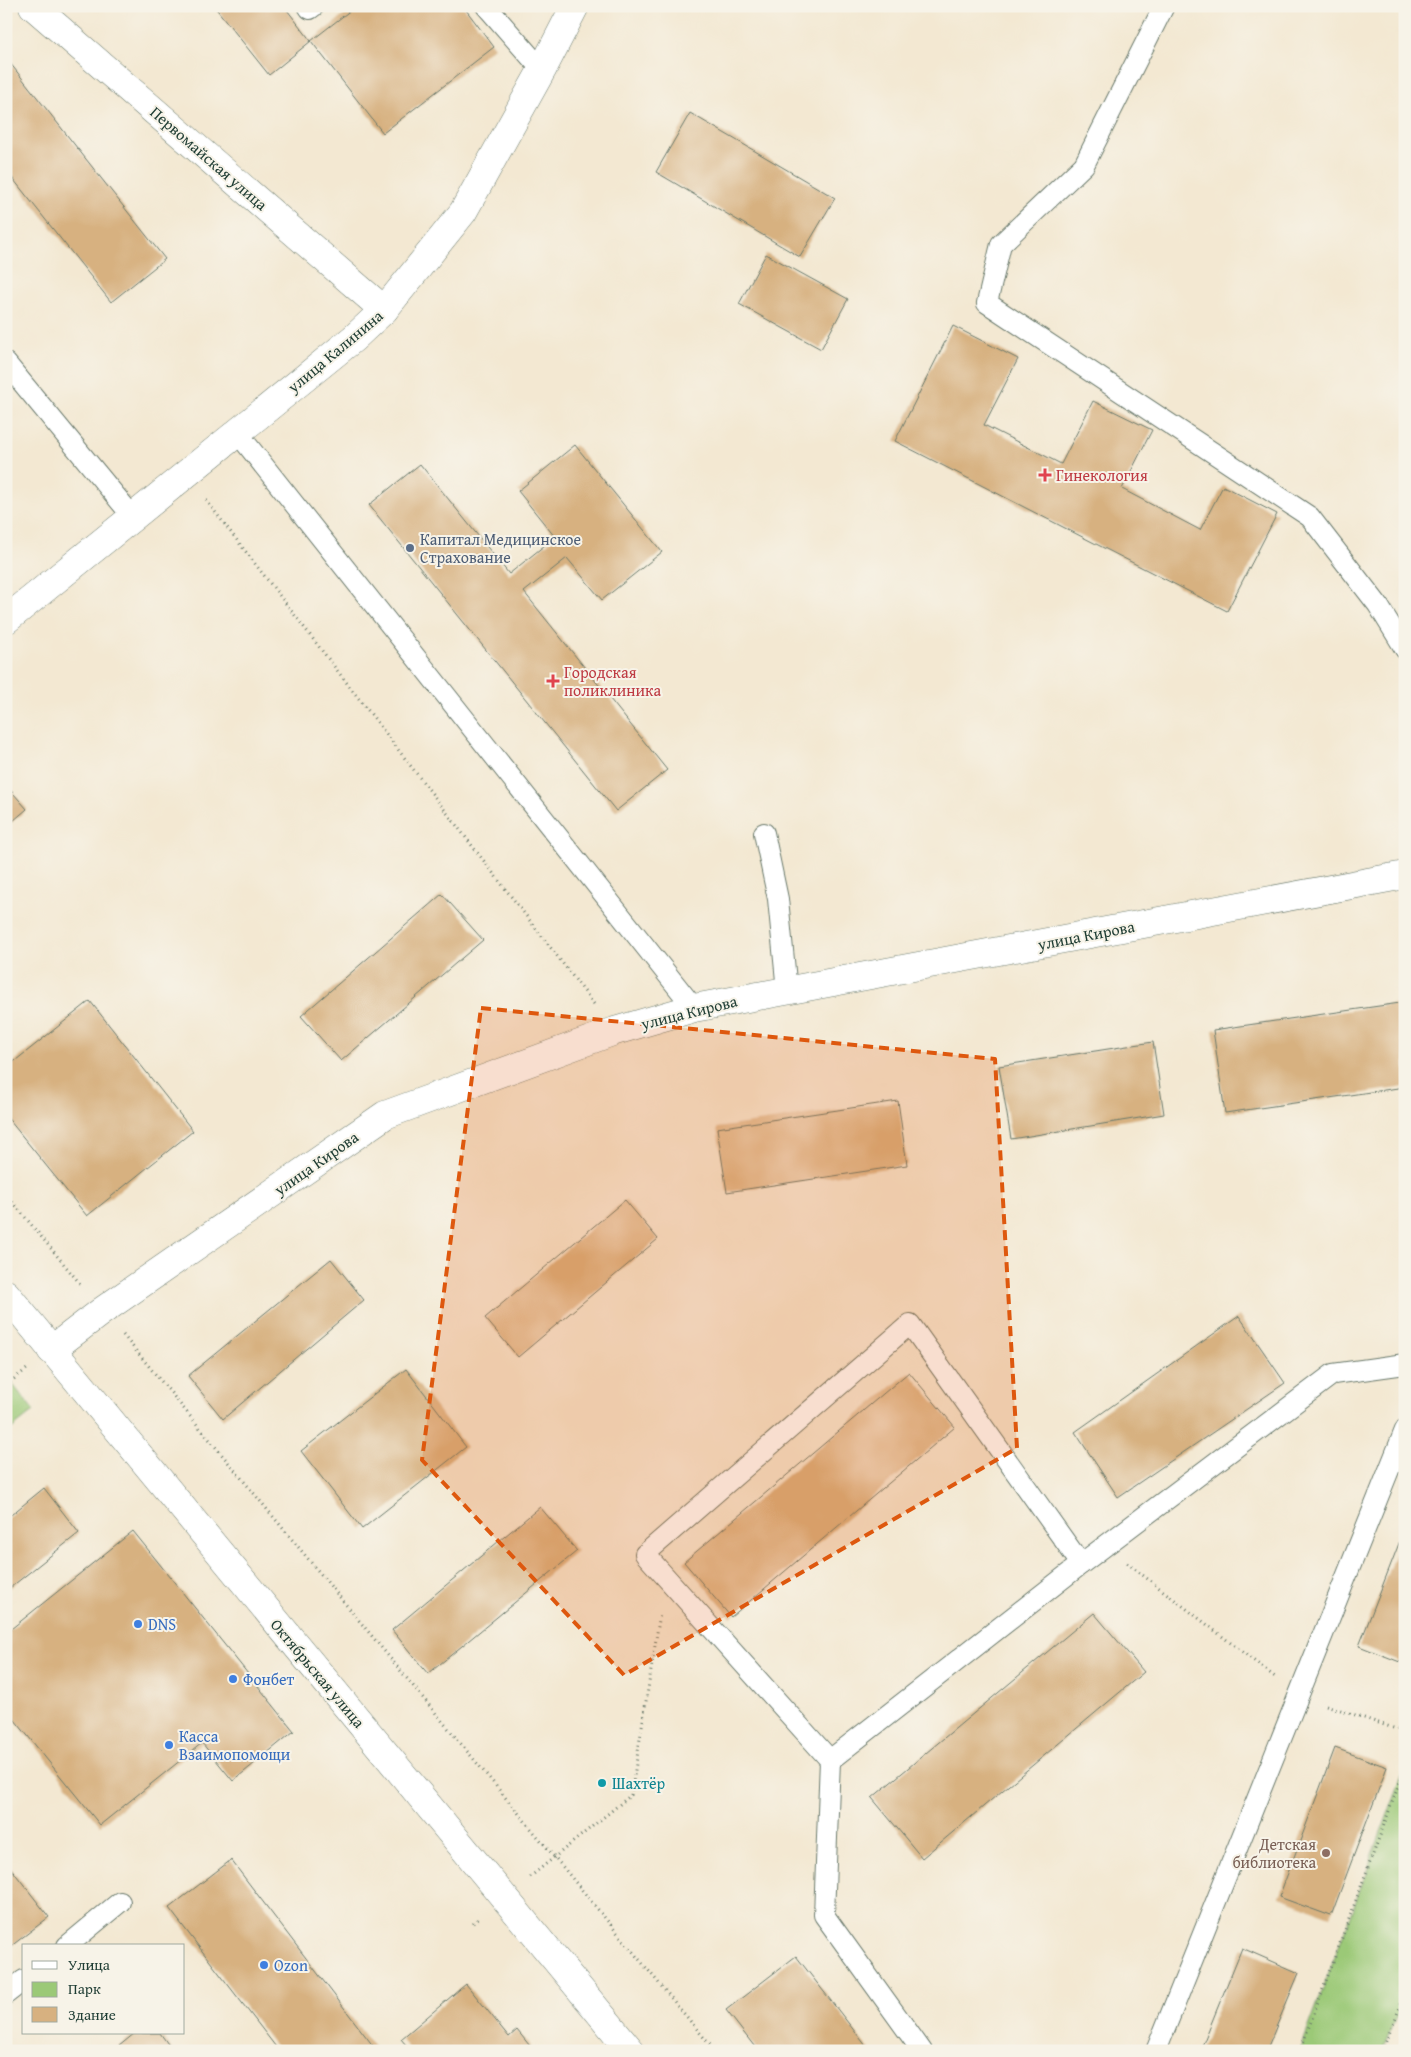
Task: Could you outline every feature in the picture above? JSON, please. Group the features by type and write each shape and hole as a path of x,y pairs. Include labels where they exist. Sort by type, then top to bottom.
{"main road":[{"name":"Первомайская улица","path":"33,6 384,310"},
{"name":"улица Калинина","path":"6,620 354,338 384,310 463,212 542,70 575,6"},
{"name":"улица Кирова","path":"51,1350 102,1311 385,1115 615,1031 694,1008 1405,875"},
{"name":"Октябрьская улица","path":"6,1294 632,2051"}],"lane":[{"path":"308,6 310,9 314,6"},
{"path":"486,6 542,70"},
{"path":"1164,6 1084,165 1001,244 987,303 1310,517 1378,605 1405,649"},
{"path":"6,363 133,517"},
{"path":"237,432 694,1008"},
{"path":"764,834 778,900 787,991"},
{"path":"922,2051 824,1915 830,1760 645,1554 910,1324 1081,1564"},
{"path":"830,1760 1081,1564 1333,1374 1405,1364"},
{"path":"1156,2051 1405,1430"},
{"path":"69,1944 120,1902"},
{"path":"6,1994 22,1982"}],"path":[{"path":"186,474 615,1031"},
{"path":"6,1194 715,2051"},
{"path":"1105,1546 1298,1695 1405,1732"},
{"path":"554,1856 631,1794 666,1578"},
{"path":"1300,2051 1405,1768"},
{"path":"1382,2051 1405,1995"}],"highlighted area":[{"path":"481,1008 995,1059 1017,1448 624,1675 422,1460"}],"green space":[{"path":"6,1376 34,1411 6,1433"},
{"path":"1405,1768 1405,1995 1382,2051 1300,2051"}],"building":[{"path":"214,6 284,6 311,41 269,75"},
{"path":"356,6 463,6 494,47 383,133 311,41"},
{"path":"6,58 165,259 111,302 6,170"},
{"path":"690,113 835,198 800,257 656,172"},
{"path":"766,254 848,299 821,349 739,304"},
{"name":"Гинекология","path":"953,326 1018,359 984,425 1061,464 1093,401 1152,430 1122,489 1200,530 1223,486 1277,514 1227,611 895,441"},
{"name":"Городская поликлиника","path":"575,445 662,552 602,600 567,558 524,592 667,770 616,811 369,505 420,464 509,574 555,537 518,491"},
{"path":"6,785 27,809 6,827"},
{"path":"442,894 483,940 341,1061 301,1016"},
{"path":"90,1001 193,1131 87,1216 6,1116 6,1068"},
{"path":"1400,1003 1405,1034 1405,1087 1225,1113 1213,1030"},
{"path":"1153,1042 1164,1114 1011,1139 999,1066"},
{"path":"898,1101 907,1165 727,1192 717,1128"},
{"path":"625,1200 658,1239 518,1357 485,1318"},
{"path":"331,1259 364,1300 223,1419 188,1376"},
{"path":"1239,1316 1285,1383 1118,1497 1075,1432"},
{"path":"406,1369 466,1447 362,1529 301,1451"},
{"path":"909,1372 955,1427 731,1617 684,1562"},
{"path":"44,1488 79,1533 6,1591 6,1519"},
{"path":"540,1507 577,1551 428,1674 392,1630"},
{"path":"1405,1528 1405,1664 1359,1646"},
{"path":"133,1531 294,1731 233,1781 202,1743 100,1825 6,1709 6,1633"},
{"path":"1094,1613 1144,1672 922,1858 872,1798"},
{"path":"1335,1748 1387,1767 1331,1916 1279,1897"},
{"path":"231,1860 377,2051 279,2051 169,1908"},
{"path":"6,1862 49,1917 6,1950"},
{"path":"1242,1948 1299,1973 1266,2051 1200,2051"},
{"path":"796,1956 870,2051 758,2051 726,2010"},
{"path":"466,1984 509,2037 517,2030 534,2051 411,2051 401,2039"},
{"path":"134,2034 161,2034 173,2051 113,2051"}],"place":[{"name":"Гинекология","path":"1045,475"},
{"name":"Капитал Медицинское Страхование","path":"410,548"},
{"name":"Городская поликлиника","path":"553,681"},
{"name":"DNS","path":"138,1624"},
{"name":"Фонбет","path":"233,1679"},
{"name":"Касса Взаимопомощи","path":"169,1745"},
{"name":"Шахтёр","path":"602,1783"},
{"name":"Детская библиотека","path":"1326,1853"},
{"name":"Ozon","path":"264,1965"}]}
